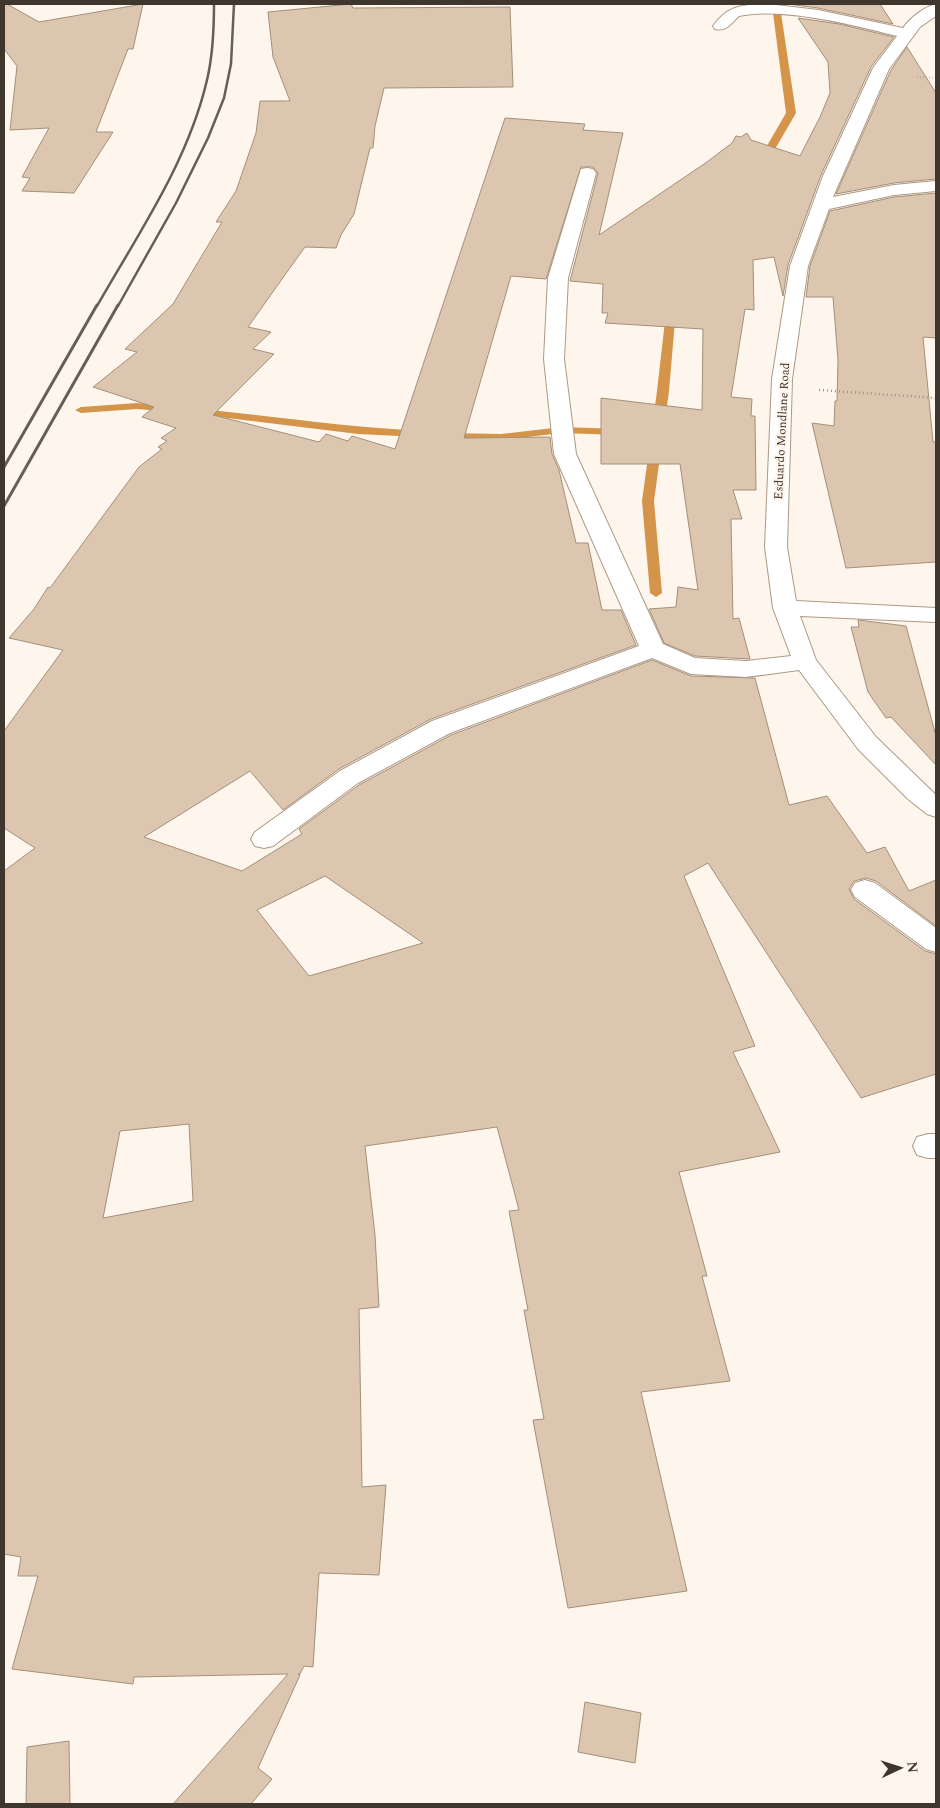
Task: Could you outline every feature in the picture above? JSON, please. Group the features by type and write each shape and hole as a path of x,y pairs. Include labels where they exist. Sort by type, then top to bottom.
{"street":[{"path":"721,26 734,12 743,8 772,6 809,10 907,34"},
{"name":"Esduardo Mondlane Road","path":"936,10 914,24 881,68 832,176 800,266 781,387 776,546 784,608 805,662 867,743 917,793 936,808"},
{"path":"587,173 558,278 554,359 566,454 653,649 691,666 746,669 805,662"},
{"path":"822,205 894,190 936,186"},
{"path":"784,608 936,615"},
{"path":"264,839 349,777 441,727 653,649"},
{"path":"865,890 936,942"}],"path":[{"path":"781,387 936,398"}],"building":[{"path":"4,4 39,22 143,4 133,49 128,49 96,132 113,132 74,193 22,191 30,178 22,177 49,128 10,130 17,66 4,49"},
{"path":"351,4 353,8 510,7 513,87 384,88 375,126 373,148 370,148 354,214 341,235 336,248 305,247 248,327 271,332 253,349 274,354 213,415 319,442 326,434 348,441 352,436 395,449 505,118 585,124 583,130 623,133 599,235 707,162 732,143 736,136 741,137 747,133 751,140 800,156 830,93 828,62 798,18 839,24 894,37 871,67 821,175 788,265 783,296 774,257 753,260 754,310 745,309 731,397 752,399 751,416 755,416 756,490 733,490 742,519 731,519 733,619 739,618 750,659 695,656 664,643 649,609 676,607 678,587 698,590 680,464 601,464 601,398 702,410 703,329 605,323 608,313 602,313 603,284 570,281 598,173 593,167 581,167 546,279 511,276 464,438 550,437 552,454 559,470 576,543 588,543 602,610 621,610 636,645 431,719 339,769 283,810 250,771 144,837 242,871 302,834 299,829 359,785 451,735 652,660 691,676 755,678 789,805 827,796 867,853 885,847 909,891 936,880 936,926 876,881 866,878 854,881 849,889 854,899 925,951 936,954 936,1074 861,1098 708,863 684,876 755,1046 733,1052 780,1152 679,1172 707,1276 702,1276 730,1381 641,1392 687,1591 568,1608 533,1420 544,1419 524,1310 528,1310 509,1211 519,1210 497,1127 365,1146 375,1235 379,1307 359,1309 362,1487 386,1485 379,1575 319,1573 313,1667 304,1666 300,1674 298,1674 300,1675 258,1768 272,1779 251,1804 173,1804 288,1674 134,1677 133,1684 12,1669 38,1576 18,1576 21,1557 4,1554 4,871 35,848 4,828 4,731 63,650 9,638 34,609 48,587 50,588 139,467 162,449 158,447 167,441 161,438 176,428 142,417 154,407 93,387 137,352 125,349 173,304 222,222 216,222 236,191 256,133 260,101 290,101 273,57 268,12","holes":["325,876 423,943 309,976 257,910","189,1124 193,1201 103,1218 120,1131"]},
{"path":"788,4 880,4 893,24 818,8"},
{"path":"907,47 936,93 936,179 894,183 836,194 891,70"},
{"path":"936,193 936,338 923,337 933,442 936,442 936,562 846,568 812,423 834,426 838,360 833,297 806,297 810,266 830,211 894,197"},
{"path":"858,620 906,626 936,736 936,765 891,717 886,718 868,692 851,627 859,627"},
{"path":"585,1702 641,1713 635,1763 578,1752"},
{"path":"69,1741 70,1804 26,1804 27,1747"}],"waterway":[{"path":"762,163 791,113 777,13"},
{"path":"656,593 648,501 663,391 670,321 679,310"},
{"path":"81,410 137,406 186,410 358,431 420,434"},
{"path":"446,436 501,437 562,430 620,432"}],"railway":[{"path":"97,306 160,197 188,140 209,71 213,42 214,4"},
{"path":"118,306 176,203 208,138 224,98 231,64 234,4"},
{"path":"4,467 97,305"},
{"path":"4,506 118,305"}]}
